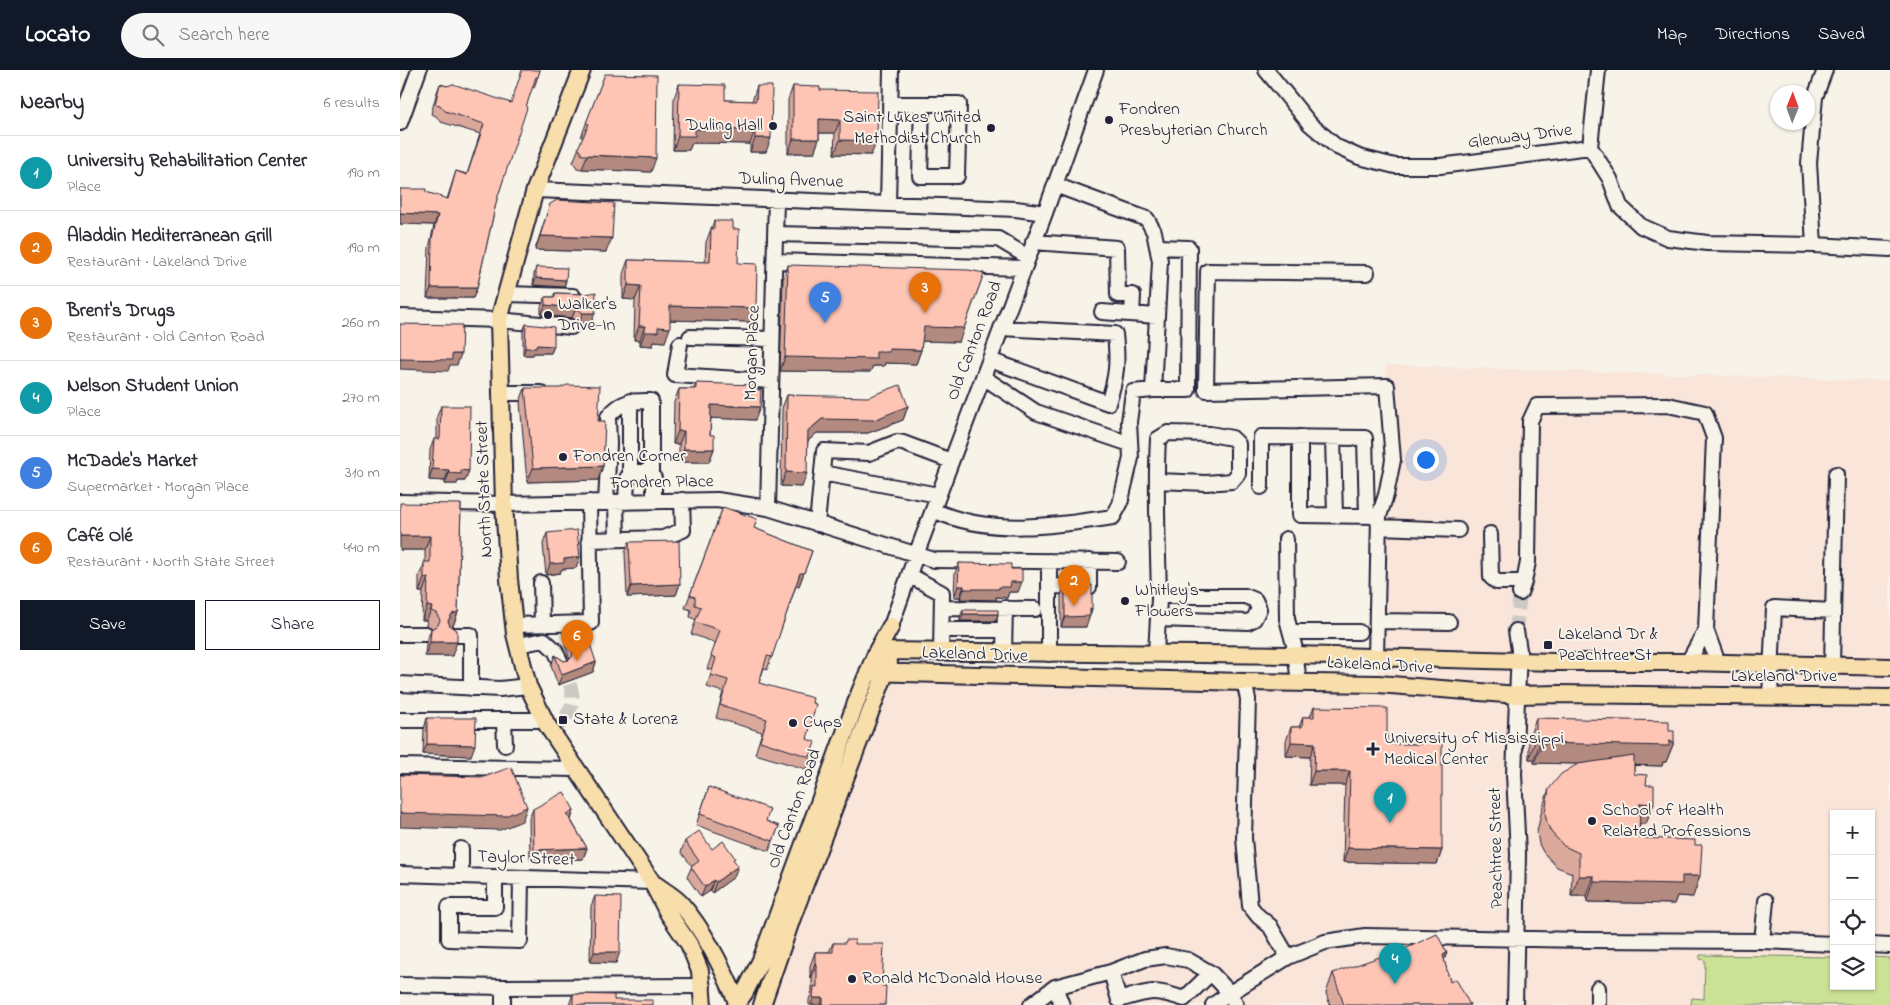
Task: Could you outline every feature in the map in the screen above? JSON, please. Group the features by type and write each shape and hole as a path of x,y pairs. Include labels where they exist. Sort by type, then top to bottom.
{"main road":[{"name":"North State Street","path":"579,71 535,190 499,320 504,504 514,625 528,686 545,720 652,882 668,913 689,944 700,971 703,986 703,1005"},
{"name":"Old Canton Road","path":"762,1005 792,918 885,672 885,651 891,626"},
{"name":"Old Canton Road","path":"737,1004 761,960 868,672 885,651"},
{"name":"Lakeland Drive","path":"885,651 1295,655 1518,661 1688,662 1890,667"},
{"name":"Lakeland Drive","path":"868,672 1378,684 1518,695 1890,698"},
{"name":"North State Street","path":"652,882 680,903 715,954 737,1004"}],"street":[{"path":"400,124 419,70"},
{"path":"888,204 891,70"},
{"name":"Old Canton Road","path":"891,626 1096,70"},
{"name":"Glenway Drive","path":"1266,70 1310,124 1337,147 1359,157 1395,166 1440,166 1590,147 1610,178 1620,206 1641,226 1668,238 1707,243 1814,245 1890,249"},
{"path":"1590,147 1598,70"},
{"path":"1814,245 1809,163 1815,97 1825,70"},
{"path":"890,104 922,104 959,104 957,176 920,176 922,104"},
{"path":"1055,185 1147,219 1154,232 1160,261 1153,390"},
{"name":"Duling Avenue","path":"535,190 1022,210 1044,214"},
{"name":"Morgan Place","path":"768,508 776,199"},
{"path":"775,234 998,239 1026,263"},
{"path":"1034,242 1117,248 1118,295 1133,296 1132,314"},
{"path":"1113,388 1133,392 1188,390 1189,248 1157,247"},
{"path":"774,261 1026,263"},
{"path":"1367,273 1208,271 1206,390 1387,386 1393,460 1386,495 1375,520"},
{"path":"506,294 582,296"},
{"path":"1102,312 1157,316"},
{"path":"400,317 499,320 571,327"},
{"path":"990,360 1108,403 1118,360 1115,334 1001,328"},
{"path":"771,381 675,375 685,341 772,339"},
{"path":"983,377 1036,412 1130,444"},
{"path":"933,510 957,520 1000,526 1055,526 1113,517 1120,504 1131,458 1129,422 1133,392"},
{"path":"501,394 555,393"},
{"path":"617,539 616,502 609,444 608,417 616,408 630,401 651,401 651,472 630,472 630,401"},
{"path":"1490,534 1491,577 1497,582 1522,588 1528,562 1530,422 1537,406 1668,405 1705,413 1714,438 1706,630 1718,663"},
{"path":"1156,654 1159,596 1158,481 1158,439 1168,433 1210,434 1232,438 1238,444 1238,474 1232,481 1206,483 1158,481"},
{"path":"1261,486 1262,437 1365,438 1375,520 1378,621 1376,657"},
{"path":"1300,438 1300,516 1335,515 1458,530"},
{"path":"1333,438 1335,515"},
{"path":"817,524 824,452 869,453 897,442 951,461"},
{"path":"822,473 938,495"},
{"path":"1832,666 1836,474"},
{"path":"616,502 627,478"},
{"path":"654,478 654,501"},
{"path":"589,540 663,538 683,530 682,500"},
{"name":"Fondren Place","path":"400,502 504,504 717,500 768,508 934,560 1118,562"},
{"path":"514,625 591,623 588,502"},
{"path":"1286,539 1286,606 1299,682"},
{"path":"1049,561 1049,654"},
{"path":"1049,586 1089,587 1089,561"},
{"path":"909,575 942,593 941,653"},
{"path":"541,583 542,624"},
{"path":"1158,619 1248,622 1254,619 1259,609 1255,600 1245,596 1159,596"},
{"path":"942,608 965,610 1035,609"},
{"path":"1004,653 1005,608"},
{"path":"1770,697 1774,608 1833,611"},
{"path":"1378,621 1449,622"},
{"path":"942,630 965,628 1004,630"},
{"path":"1688,662 1706,630"},
{"name":"Peachtree Street","path":"1515,1005 1518,854 1514,774 1519,650 1516,631"},
{"path":"1291,632 1359,632"},
{"path":"400,634 426,634"},
{"path":"452,635 471,635 471,688"},
{"path":"518,645 544,640 555,650 561,663"},
{"path":"1244,682 1248,700 1244,838 1250,906 1270,926 1288,957"},
{"path":"400,684 500,689 528,686"},
{"path":"400,720 545,720"},
{"path":"504,720 505,745"},
{"path":"400,766 576,769"},
{"path":"461,849 461,876"},
{"name":"Taylor Street","path":"400,874 652,882"},
{"path":"495,877 495,907 449,907 449,939 520,941 521,878"},
{"path":"1762,941 1766,901"},
{"path":"1213,1005 1233,999 1288,957 1325,942 1365,936 1762,941 1830,944"},
{"path":"1875,945 1890,946"},
{"path":"1031,1005 1055,987 1111,972 1145,959 1166,956 1188,960 1211,972 1233,999"},
{"path":"1111,972 1120,1000 1150,990 1166,993 1184,1000 1211,972"},
{"path":"400,985 503,987 703,986"},
{"path":"503,987 503,1005"},
{"path":"1055,987 1062,1005"},
{"path":"1598,988 1598,1005"}],"shaded area":[{"name":"University of Mississippi Medical Center","path":"1386,365 1890,381 1890,1005 762,1005 885,673 1378,684 1377,657 1387,490"}],"green space":[{"path":"1700,955 1830,957 1830,990 1875,990 1875,957 1890,958 1890,1005 1691,1005 1692,998 1704,999 1705,960 1700,959"}],"building":[{"path":"522,70 540,70 526,107 497,199 477,288 431,288 432,238 438,215 400,213 400,189 426,189 426,192 448,199 456,171 467,175 484,124 445,111 440,105 435,104 440,84 447,86 453,84 511,103"},
{"path":"605,74 657,75 656,158 582,155 578,148 589,124 586,123"},
{"path":"679,84 725,85 725,100 756,101 757,86 772,86 771,138 755,138 755,130 695,129 695,136 678,136"},
{"path":"793,86 820,87 820,90 878,91 877,141 840,140 840,120 819,119 819,139 793,139"},
{"path":"557,200 614,203 612,238 540,236 550,204"},
{"path":"714,221 733,221 733,229 739,229 738,263 757,264 756,308 670,306 670,328 658,327 658,332 645,332 645,326 639,326 641,286 628,285 628,260 710,262 711,228 714,229"},
{"path":"788,265 969,270 984,273 964,328 924,327 921,350 889,349 889,352 876,352 876,359 785,357"},
{"path":"536,267 567,268 566,280 536,278"},
{"path":"596,292 595,313 583,313 576,308 545,305 545,297 555,297 555,293 586,294"},
{"path":"400,324 462,325 461,354 452,354 452,360 400,359"},
{"path":"526,324 554,327 554,346 536,345 536,348 525,348"},
{"path":"696,383 755,385 754,390 761,390 760,407 711,405 710,435 714,435 714,449 684,449 684,431 678,431 679,389 696,389"},
{"name":"Fondren Corner","path":"567,385 600,386 598,421 605,421 603,466 533,468 525,388 560,388"},
{"path":"900,385 908,406 874,420 822,419 808,431 807,473 786,472 787,395 868,397"},
{"path":"441,406 470,406 469,471 461,470 461,474 449,473 449,470 432,469 434,439 440,439"},
{"path":"400,503 461,504 458,612 452,614 448,621 450,626 457,630 457,642 430,642 431,629 438,625 440,620 436,613 431,611 432,607 427,606 428,578 424,578 424,562 430,562 430,536 400,536"},
{"path":"723,507 757,519 754,528 812,551 804,573 800,573 772,657 767,656 759,683 813,698 812,703 816,704 807,739 815,742 810,757 760,741 767,719 720,705 728,680 711,675 716,658 711,656 720,630 695,622 701,607 695,605 695,597 690,595"},
{"path":"577,530 580,557 564,559 564,563 550,564 547,533"},
{"path":"679,541 680,584 631,586 629,542"},
{"path":"959,563 1011,564 1011,569 1022,569 1022,582 1011,582 1010,587 999,587 999,589 964,589 964,586 958,586"},
{"path":"1065,585 1092,585 1092,609 1090,608 1090,616 1065,617"},
{"path":"963,610 998,610 998,614 963,614"},
{"path":"585,629 596,662 562,675 555,655 564,661 569,660 574,649 568,634"},
{"path":"1314,707 1387,708 1387,744 1421,744 1422,738 1442,739 1442,850 1348,848 1350,771 1314,771 1315,743 1291,742 1291,727 1302,727 1303,717 1314,717"},
{"path":"427,718 476,718 475,745 427,744"},
{"path":"1536,718 1669,721 1669,731 1674,731 1674,742 1669,741 1669,746 1542,743 1542,738 1536,738"},
{"path":"1634,756 1634,774 1647,775 1646,785 1654,785 1654,804 1640,803 1639,838 1695,840 1695,845 1702,845 1700,876 1682,876 1682,884 1594,882 1594,876 1579,876 1579,853 1564,846 1551,832 1545,812 1549,789 1561,774 1578,764"},
{"path":"511,767 527,807 505,816 400,813 400,775 484,777"},
{"path":"709,787 770,809 766,821 779,826 773,841 700,814"},
{"path":"564,792 574,810 567,814 587,848 534,850 533,809"},
{"path":"699,831 712,849 723,841 735,858 733,859 738,866 716,882 714,880 705,887 691,867 699,861 685,841"},
{"path":"595,896 621,897 620,952 594,952"},
{"path":"1437,934 1447,953 1443,955 1450,982 1456,979 1470,1005 1344,1005 1333,973 1409,947"},
{"path":"846,940 855,940 855,944 884,944 882,986 886,986 885,1005 823,1005 823,998 813,998 814,986 817,987 815,952 833,952 833,943 845,943"},
{"path":"573,994 614,995 614,1000 653,1000 653,1005 573,1005"}],"tunnel":[{"path":"1516,631 1520,593"},
{"path":"552,733 571,708 572,694 562,665"}],"place":[{"name":"Fondren Presbyterian Church","path":"1109,120"},
{"name":"Duling Hall","path":"773,126"},
{"name":"Saint Lukes United Methodist Church","path":"991,128"},
{"name":"Brent's Drugs","path":"925,313"},
{"name":"Walker's Drive-In","path":"548,315"},
{"name":"McDade's Market","path":"825,323"},
{"name":"Fondren Corner","path":"563,457"},
{"name":"Whitley's Flowers","path":"1125,601"},
{"name":"Aladdin Mediterranean Grill","path":"1074,606"},
{"name":"Lakeland Dr & Peachtree St","path":"1548,645"},
{"name":"Café Olé","path":"577,661"},
{"name":"State & Lorenz","path":"563,720"},
{"name":"Cups","path":"793,723"},
{"name":"University of Mississippi Medical Center","path":"1373,749"},
{"name":"School of Health Related Professions","path":"1592,821"},
{"name":"University Rehabilitation Center","path":"1390,823"},
{"name":"Ronald McDonald House","path":"852,979"},
{"name":"Nelson Student Union","path":"1395,984"}]}
